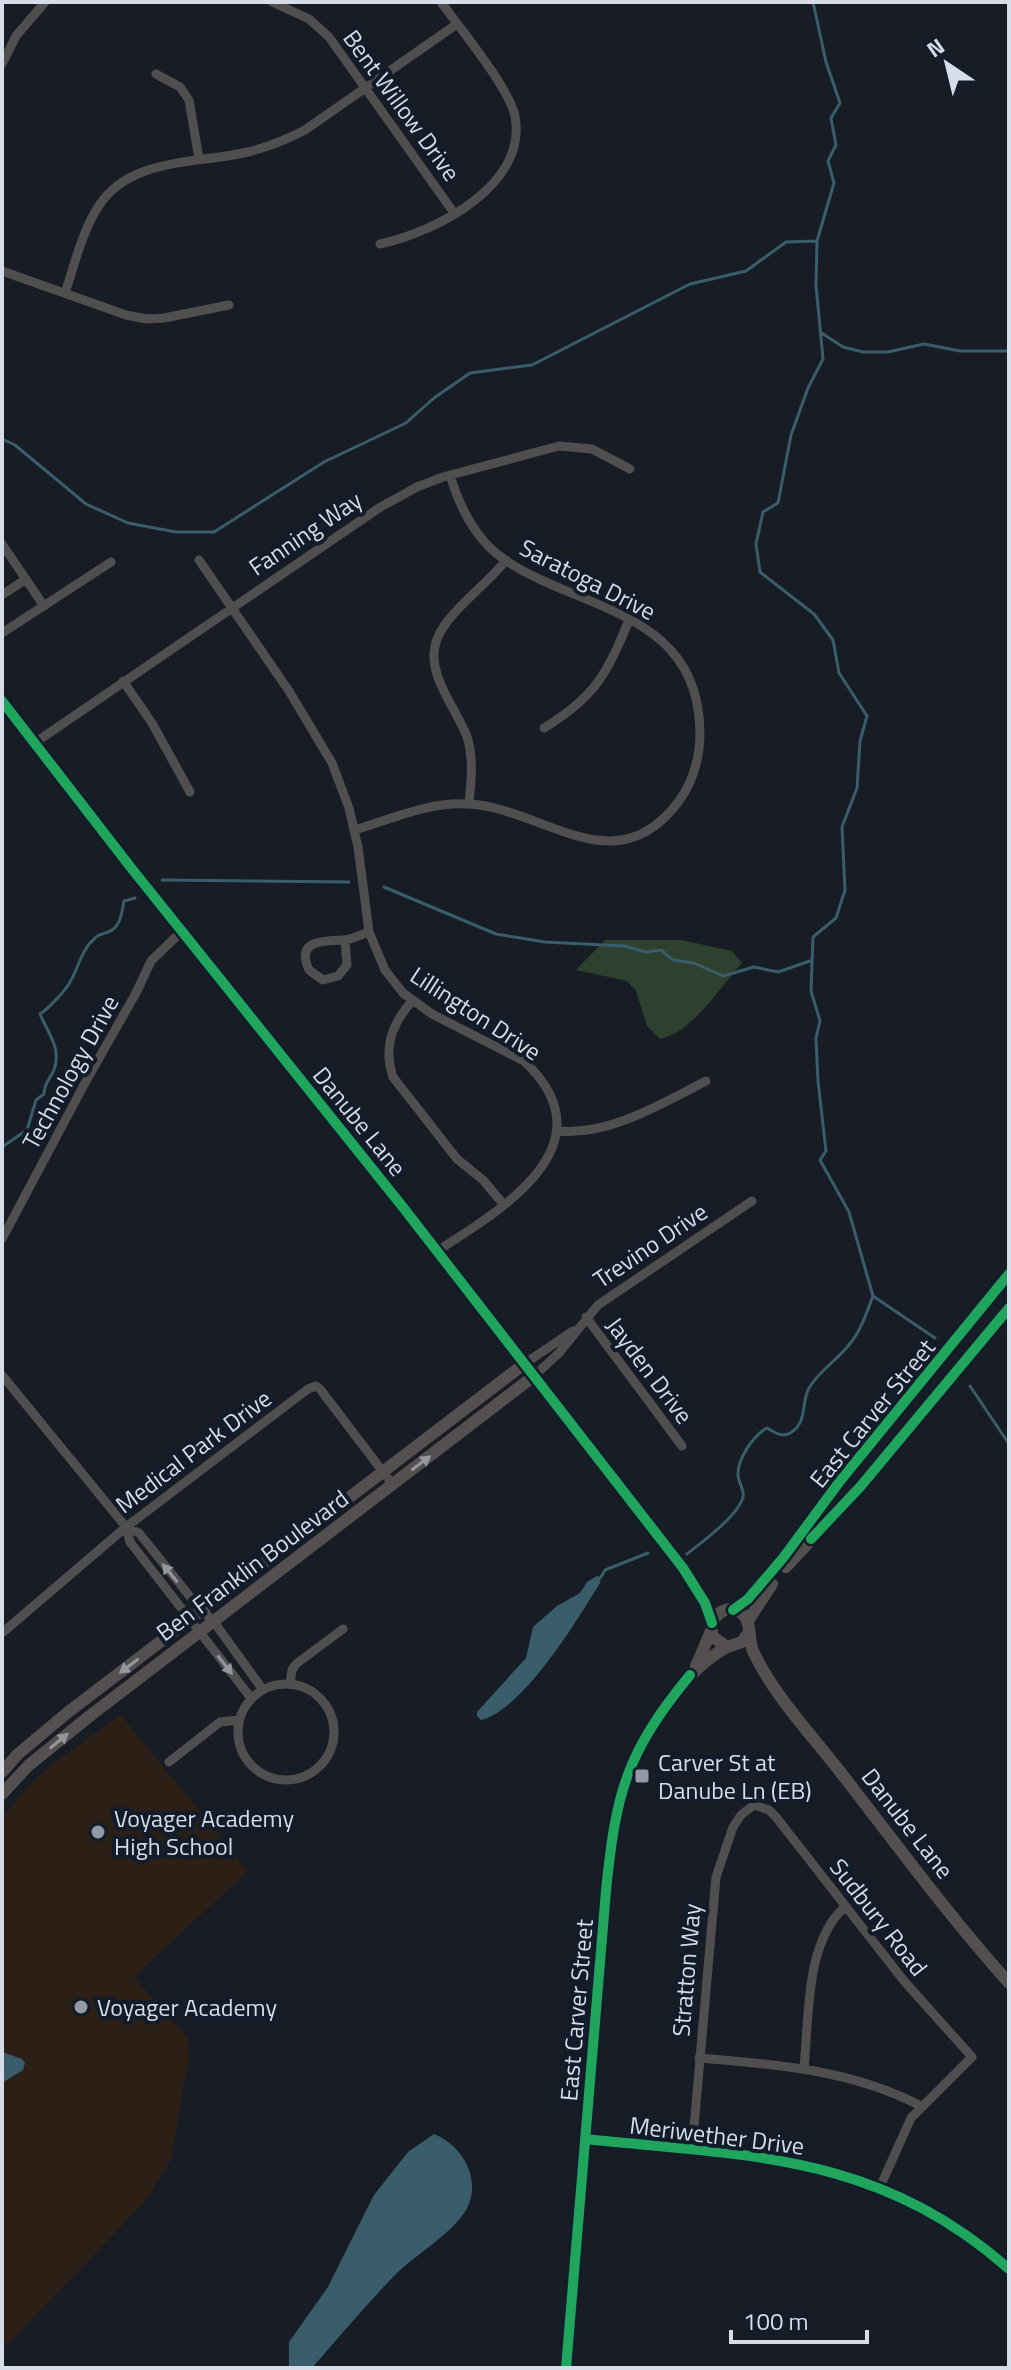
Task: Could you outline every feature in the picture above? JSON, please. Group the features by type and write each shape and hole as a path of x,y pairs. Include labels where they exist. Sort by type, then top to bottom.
{"street":[{"path":"2,64 16,36 45,2"},
{"name":"Bent Willow Drive","path":"272,2 309,19 329,37 454,213"},
{"path":"380,244 424,232 481,195 501,177 511,156 515,116 508,96 441,2"},
{"path":"65,293 97,208 115,187 142,171 245,153 281,143 305,130 457,24"},
{"path":"156,74 180,87 189,100 199,159"},
{"path":"2,271 126,315 147,319 229,305"},
{"name":"Fanning Way","path":"33,744 379,508 417,487 559,446 592,449 630,469"},
{"name":"Saratoga Drive","path":"355,830 439,805 469,804 495,808 584,840 621,839 646,830 675,806 687,789 700,754 696,696 687,670 669,645 629,620 506,560 489,546 466,514 450,475"},
{"path":"2,544 44,606"},
{"name":"Lillington Drive","path":"199,560 324,747 341,785 355,830 369,932 393,983 432,1014 524,1061 535,1071 551,1100 557,1131"},
{"path":"469,804 472,775 469,745 441,686 437,639 450,620 506,560"},
{"path":"2,633 111,562"},
{"path":"2,595 26,579"},
{"path":"544,728 578,705 595,687 608,668 629,620"},
{"path":"123,681 152,723 190,792"},
{"name":"Danube Lane","path":"2,701 683,1568 705,1603 712,1627"},
{"name":"Technology Drive","path":"2,1239 151,961 182,931"},
{"path":"345,940 347,965 338,976 323,980 309,970 306,954 310,946 324,939 345,940 369,932"},
{"path":"412,1001 398,1019 387,1045 393,1077 457,1159 483,1180 504,1205"},
{"path":"437,1251 528,1186 549,1157 557,1131 588,1130 619,1121 654,1108 706,1081"},
{"name":"Trevino Drive","path":"534,1376 559,1353 586,1317 624,1285 752,1201"},
{"name":"East Carver Street","path":"730,1610 748,1599 780,1562 840,1481 1009,1274"},
{"name":"East Carver Street","path":"748,1627 763,1595 791,1560 860,1487 1009,1308"},
{"name":"Jayden Drive","path":"586,1317 682,1446"},
{"name":"Trevino Drive","path":"524,1364 576,1329"},
{"name":"Ben Franklin Boulevard","path":"2,1772 37,1737 524,1364"},
{"path":"2,1375 126,1527 130,1542 251,1698"},
{"name":"Ben Franklin Boulevard","path":"2,1794 49,1749 534,1376"},
{"name":"Medical Park Drive","path":"2,1633 126,1527 301,1394 316,1386 393,1485"},
{"path":"126,1527 139,1533 214,1622 263,1690"},
{"name":"Danube Lane","path":"683,1568 730,1610"},
{"path":"730,1610 742,1614 748,1627 742,1642 729,1647 717,1641 712,1627 717,1614 730,1610"},
{"name":"East Carver Street","path":"566,2368 615,1814 639,1746 690,1675 712,1627"},
{"name":"Danube Lane","path":"748,1627 755,1654 775,1687"},
{"path":"290,1684 296,1664 343,1629"},
{"name":"Danube Lane","path":"729,1647 748,1659 775,1687 930,1888 1009,1983"},
{"name":"East Carver Street","path":"690,1675 729,1647"},
{"path":"290,1684 301,1686 320,1698 332,1717 334,1739 331,1750 318,1768 309,1775 287,1781 265,1776 248,1762 238,1742 239,1720 251,1698 263,1690 290,1684"},
{"path":"169,1762 220,1722 239,1720"},
{"name":"Sudbury Road","path":"754,1805 769,1810 776,1817 926,2008 972,2057 921,2106"},
{"name":"Stratton Way","path":"692,2150 716,1877 733,1827 741,1815 754,1805"},
{"path":"804,2068 817,1956 830,1921 845,1907"},
{"path":"699,2058 804,2068 878,2087 921,2106 906,2127 880,2187"},
{"name":"Meriwether Drive","path":"585,2139 779,2159 845,2174 880,2187 954,2226 1009,2269"}],"shaded area":[{"name":"Voyager Academy","path":"121,1715 248,1871 134,1977 187,2037 189,2057 171,2160 142,2205 2,2350 2,1818 33,1781"}],"green space":[{"path":"605,940 681,940 732,951 742,963 684,1028 660,1039 647,1026 636,991 627,981 576,970"}],"water":[{"path":"601,1577 600,1583 548,1661 514,1699 481,1720 477,1712 526,1658 533,1627 557,1606 580,1593 587,1582"},
{"path":"2,2052 25,2063 23,2070 2,2083"},
{"path":"434,2134 452,2145 470,2172 472,2193 464,2214 394,2276 312,2368 289,2368 289,2342 328,2287 374,2195 408,2152"}],"waterway":[{"path":"813,2 826,62 840,103 831,118 836,145 828,161 834,183 817,241 816,285 823,359 808,388 791,435 778,503 763,512 756,544 760,572 814,614 833,640 839,673 867,716 860,741 857,788 842,827 845,890 836,918 813,937 811,991 820,1021 816,1038 826,1151 820,1160 849,1212 873,1296 935,1338"},
{"path":"2,439 15,445 86,504 128,523 176,532 214,532 324,462 406,423 434,398 470,373 532,365 690,284 746,271 786,242 817,241"},
{"path":"820,332 843,347 863,352 888,352 924,344 960,351 1009,351"},
{"path":"162,880 349,882"},
{"path":"384,887 496,934 545,942 624,946 646,952 661,950 673,960 694,963 723,976 754,967 778,972 810,961"},
{"path":"2,1147 27,1130 36,1100 44,1094 54,1070 55,1048 40,1014 68,985 90,943 117,924 124,901 135,898"},
{"path":"687,1554 718,1529 738,1507 743,1494 738,1469 751,1442 767,1428 784,1435 796,1429 809,1388 853,1340 873,1296"},
{"path":"970,1386 1009,1444"},
{"path":"601,1577 605,1570 648,1553"}],"cycle path":[{"path":"2,701 132,869 402,1206 683,1568 705,1603 712,1623"},
{"path":"733,1610 748,1599 783,1558 840,1481 1009,1274"},
{"path":"811,1539 860,1487 1009,1308"},
{"path":"566,2368 614,1826 628,1775 638,1752 651,1728 690,1675"},
{"path":"585,2139 756,2157 860,2181 910,2202 960,2231 1009,2269"}],"place":[{"name":"Carver St at Danube Ln (EB)","path":"642,1776"},
{"name":"Voyager Academy High School","path":"98,1832"},
{"name":"Voyager Academy","path":"81,2007"}]}
